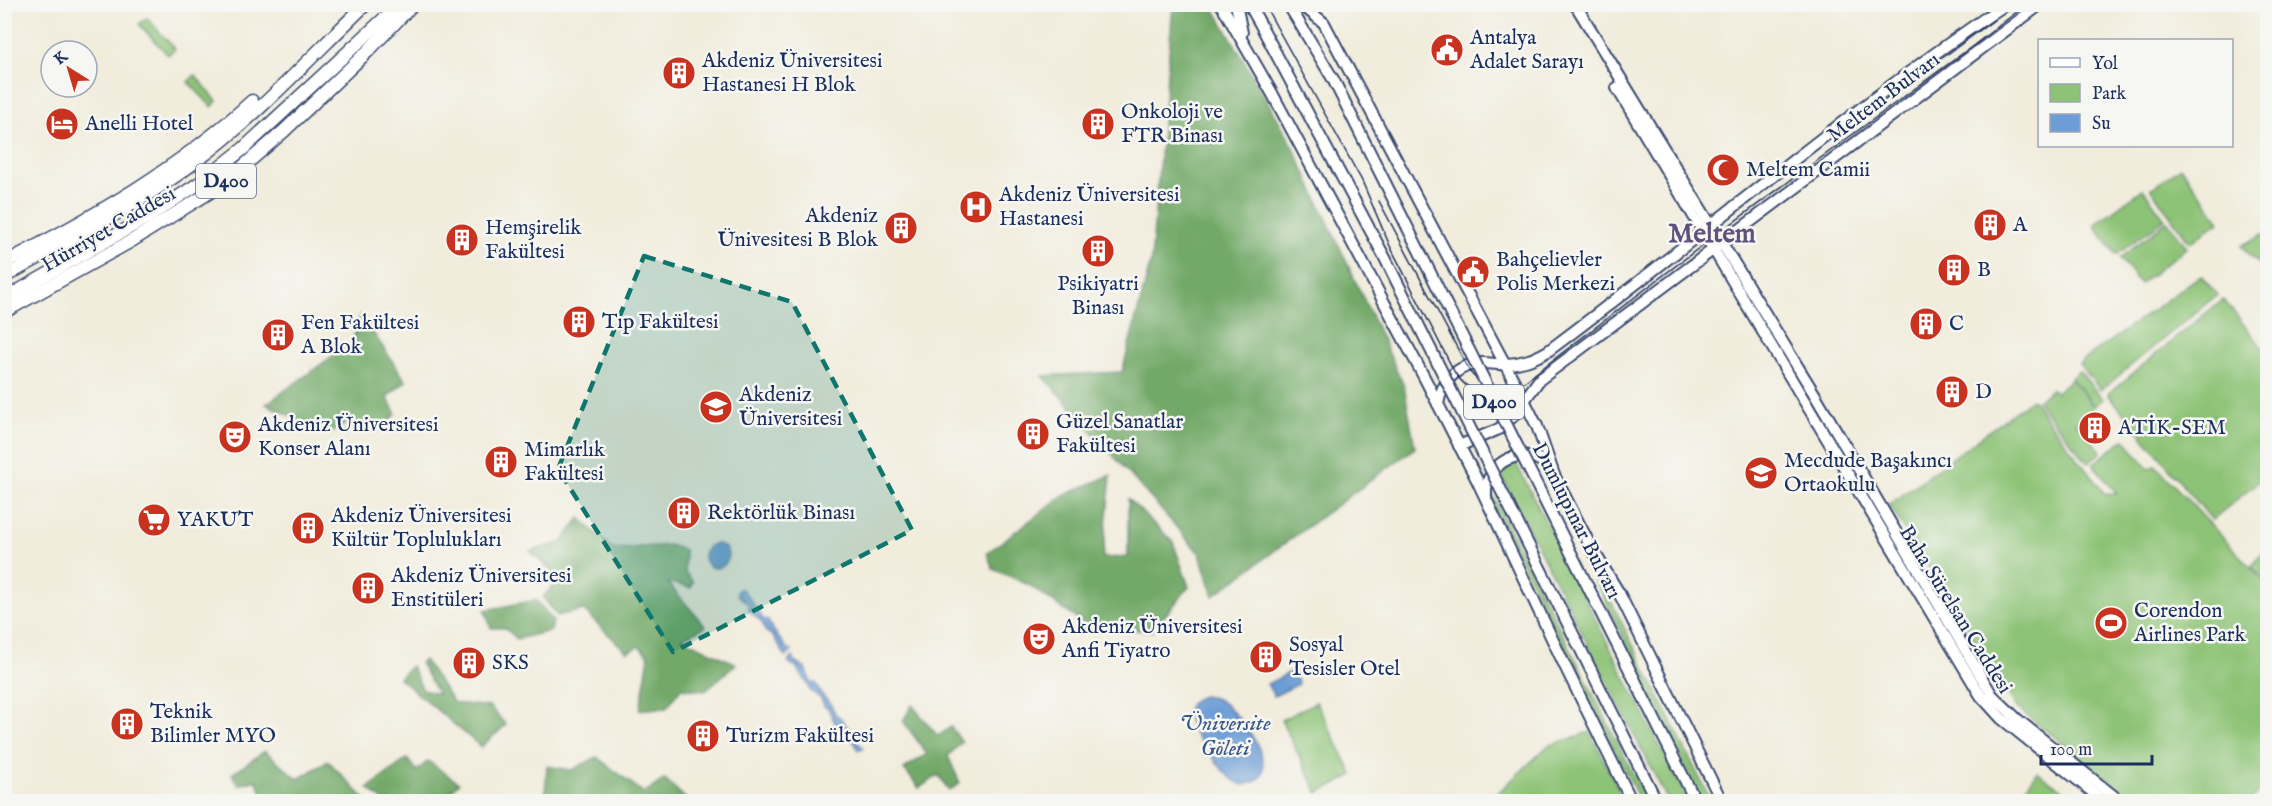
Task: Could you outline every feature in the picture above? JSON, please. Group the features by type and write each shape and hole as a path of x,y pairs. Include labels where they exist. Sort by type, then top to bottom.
{"highway":[{"name":"Hürriyet Caddesi","path":"4,263 100,211 160,175 210,140 357,4"},
{"path":"4,277 134,202 213,148 366,4"},
{"path":"4,299 148,217 227,163 399,4"},
{"name":"Hürriyet Caddesi","path":"4,312 133,240 223,183 270,143 369,51 413,4"}],"main road":[{"path":"1221,4 1272,93 1438,404 1487,500 1564,666 1632,801"},
{"path":"1236,4 1245,47"},
{"path":"1249,4 1384,256 1656,801"},
{"name":"Dumlupınar Bulvarı","path":"1288,4 1333,79 1695,801"},
{"path":"1301,4 1324,23 1524,400 1537,426 1554,475 1591,547 1619,593 1721,800"},
{"name":"Baha Sürelsan Caddesi","path":"1568,4 1707,229 1722,242 1992,695 2018,720 2121,801"},
{"name":"Baha Sürelsan Caddesi","path":"1575,4 1707,229 1712,248 1981,696 2001,718 2106,801"},
{"name":"Meltem Bulvarı","path":"1504,364 1528,361 1548,351 1851,117 2006,4"},
{"name":"Meltem Bulvarı","path":"1524,400 1539,380 1712,248 2041,4"},
{"path":"1438,404 1441,389 1455,373 1473,365 1504,364"},
{"path":"1459,446 1499,429 1512,417 1524,400"},
{"path":"1487,500 1488,480 1493,470 1509,458 1530,456 1540,460 1554,475"}],"highlighted area":[{"path":"644,256 792,302 912,530 673,652 558,469"}],"green space":[{"path":"1173,5 1212,5 1290,140 1404,386 1415,448 1213,596 1200,554 1043,376 1122,372 1151,261"},
{"path":"147,18 175,49 168,55 139,24"},
{"path":"195,75 217,101 212,107 188,82"},
{"path":"2181,167 2220,221 2190,243 2151,189"},
{"path":"2143,189 2165,219 2116,255 2094,225"},
{"path":"2167,221 2187,247 2140,284 2120,258"},
{"path":"2267,232 2267,272 2241,246"},
{"path":"2201,275 2217,295 2101,390 2079,364"},
{"path":"2223,299 2267,353 2268,474 2212,520 2108,394"},
{"path":"361,315 406,381 387,397 396,414 377,431 350,422 329,434 266,404 352,342"},
{"path":"2079,371 2103,399 2094,406 2071,378"},
{"path":"2071,379 2094,407 2076,422 2101,452 2088,463 2037,401 2052,389 2056,392"},
{"path":"2032,399 2104,493 2117,494 2093,464 2124,439 2149,469 2155,465 2267,585 2267,781 2251,801 2137,801 2017,708 1889,505"},
{"path":"1514,459 1688,801 1668,801 1498,469"},
{"path":"1472,464 1477,464 1647,801 1640,801"},
{"path":"1111,475 1103,558 1128,557 1128,499 1173,542 1189,587 1152,631 1090,628 1029,585 993,569 987,553 1064,495"},
{"path":"1560,508 1586,551 1711,801 1702,801"},
{"path":"580,518 613,549 669,545 685,550 685,572 693,582 691,588 667,582 706,627 682,638 736,664 705,691 681,688 667,707 640,710 649,656 639,646 627,652 583,610 557,616 543,597 559,579 530,551 562,542"},
{"path":"2263,553 2267,557 2267,581 2251,567"},
{"path":"536,600 553,621 551,631 517,639 505,628 491,628 485,610"},
{"path":"424,660 454,703 490,707 506,725 481,747 399,678 411,666 423,690 438,694 420,663"},
{"path":"1316,702 1353,775 1318,793 1281,720"},
{"path":"912,705 938,736 951,727 962,742 948,756 960,783 949,791 939,775 919,788 904,769 927,754 903,721"},
{"path":"1590,732 1624,800 1489,801 1548,746"},
{"path":"265,751 298,779 328,761 367,801 266,801 256,780 239,785 232,774"},
{"path":"597,757 644,793 665,779 687,800 555,801 545,793 547,766 572,770"},
{"path":"407,759 417,771 428,761 459,783 441,801 383,801 368,788"},
{"path":"2037,772 2079,801 2017,801"}],"water":[{"path":"711,544 721,544 728,551 728,561 721,568 711,568 704,561 704,551"},
{"path":"741,588 787,649 792,651 786,657 773,636 765,631 762,622 749,611 748,604 737,595 737,591"},
{"path":"793,657 795,662 805,668 811,682 817,684 835,714 854,733 859,744 864,748 858,750 853,740 835,723 828,708 810,690 797,668 788,662"},
{"path":"1293,671 1299,684 1274,696 1267,684"},
{"name":"Üniversite Göleti","path":"1203,696 1215,698 1226,706 1248,729 1262,758 1263,771 1257,780 1243,785 1233,780 1198,739 1187,714 1188,707 1193,701"}],"tram line":[{"path":"1264,4 1362,181 1390,246 1455,373 1470,388 1487,394 1505,392 1523,383 1708,241 2027,4"},
{"path":"1851,125 1994,20"},
{"path":"1379,201 1470,372 1486,385 1505,387"}],"place":[{"name":"Antalya Adalet Sarayı","path":"1447,50"},
{"name":"Akdeniz Üniversitesi Hastanesi H Blok","path":"679,73"},
{"name":"Anelli Hotel","path":"62,124"},
{"name":"Onkoloji ve FTR Binası","path":"1098,124"},
{"name":"Meltem Camii","path":"1723,170"},
{"name":"Akdeniz Üniversitesi Hastanesi","path":"976,207"},
{"name":"A","path":"1990,225"},
{"name":"Akdeniz Ünivesitesi B Blok","path":"901,228"},
{"name":"Hemşirelik Fakültesi","path":"462,240"},
{"name":"Psikiyatri Binası","path":"1098,251"},
{"name":"B","path":"1954,270"},
{"name":"Bahçelievler Polis Merkezi","path":"1473,272"},
{"name":"Tıp Fakültesi","path":"579,322"},
{"name":"C","path":"1926,324"},
{"name":"Fen Fakültesi A Blok","path":"278,335"},
{"name":"D","path":"1952,392"},
{"name":"Akdeniz Üniversitesi","path":"716,407"},
{"name":"ATİK-SEM","path":"2095,428"},
{"name":"Güzel Sanatlar Fakültesi","path":"1033,434"},
{"name":"Akdeniz Üniversitesi Konser Alanı","path":"235,437"},
{"name":"Mimarlık Fakültesi","path":"501,462"},
{"name":"Mecdude Başakıncı Ortaokulu","path":"1761,473"},
{"name":"Rektörlük Binası","path":"684,513"},
{"name":"YAKUT","path":"154,520"},
{"name":"Akdeniz Üniversitesi Kültür Toplulukları","path":"308,528"},
{"name":"Akdeniz Üniversitesi Enstitüleri","path":"368,588"},
{"name":"Corendon Airlines Park","path":"2111,623"},
{"name":"Akdeniz Üniversitesi Anfi Tiyatro","path":"1039,639"},
{"name":"Sosyal Tesisler Otel","path":"1266,657"},
{"name":"SKS","path":"469,663"},
{"name":"Teknik Bilimler MYO","path":"127,724"},
{"name":"Turizm Fakültesi","path":"703,736"}],"district":[{"name":"Meltem","path":"1712,235"}]}
